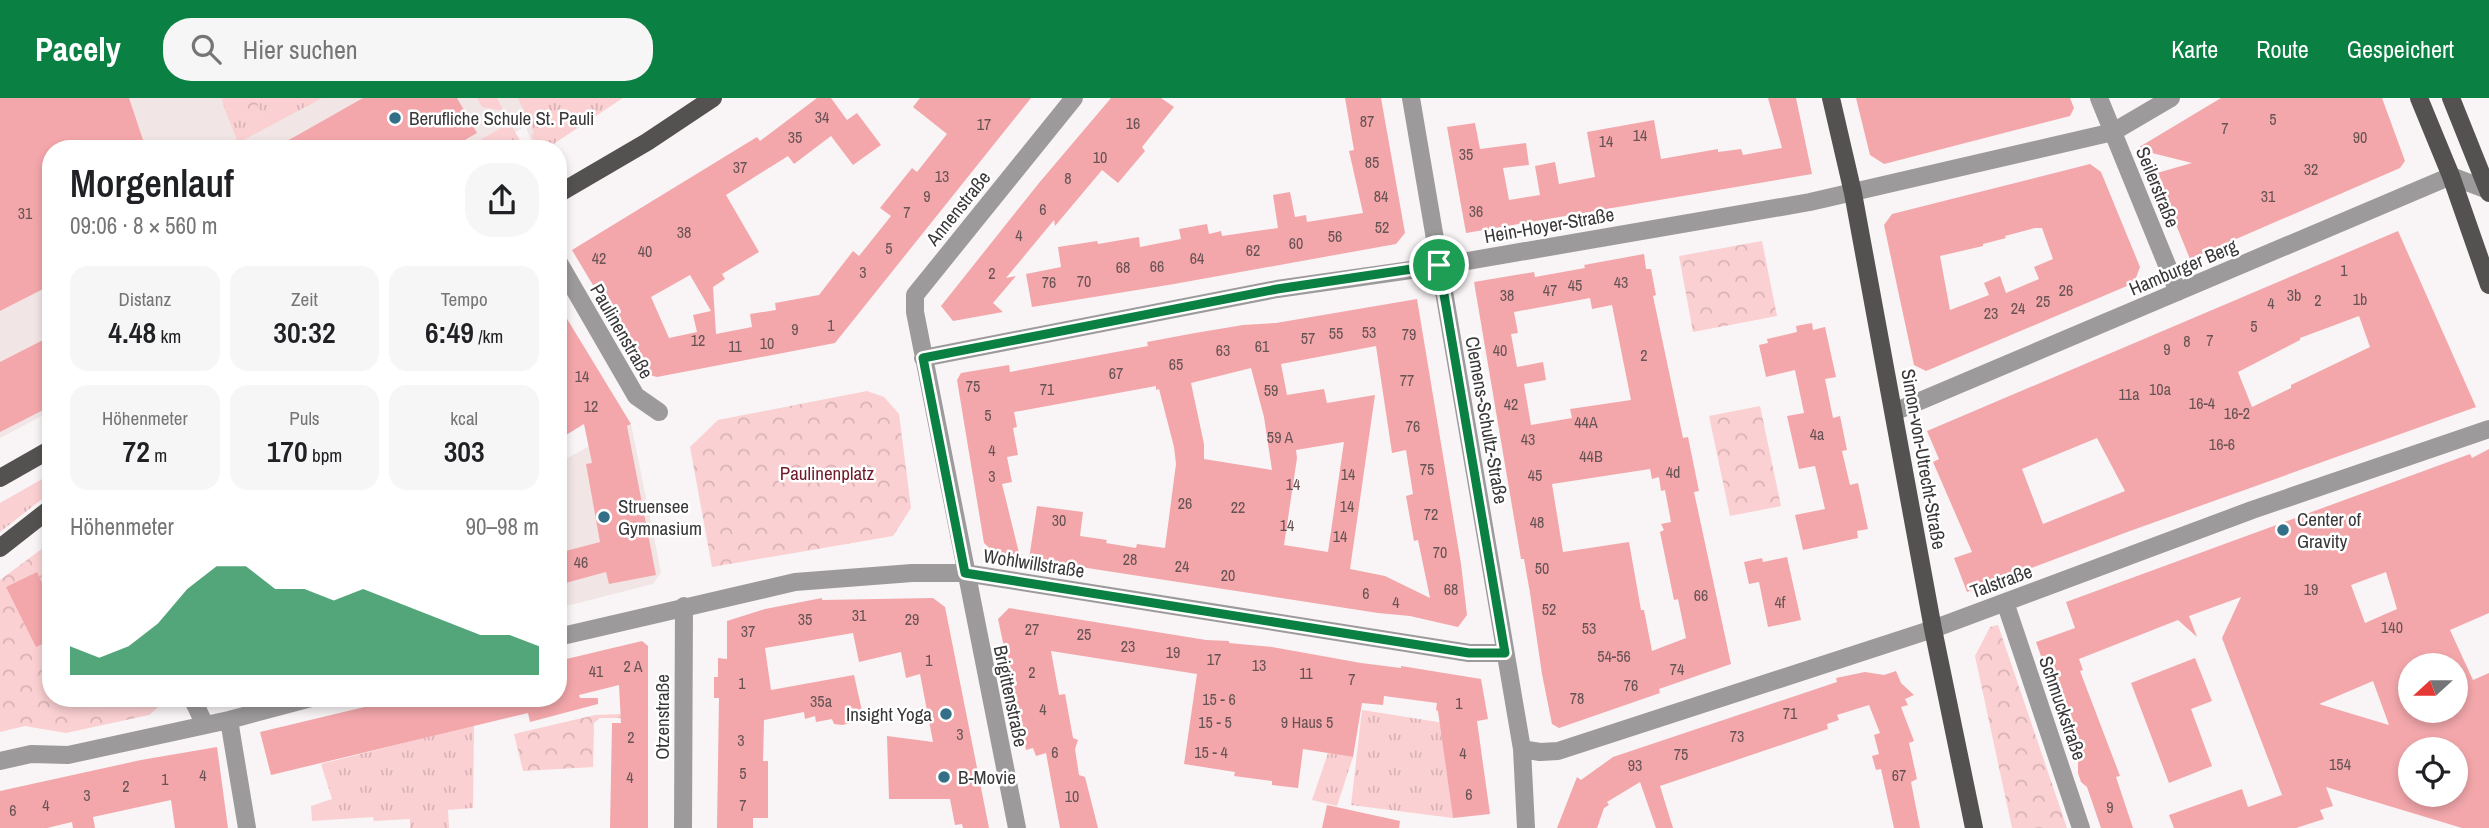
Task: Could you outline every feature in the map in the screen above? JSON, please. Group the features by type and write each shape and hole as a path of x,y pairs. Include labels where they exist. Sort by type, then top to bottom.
{"main road":[{"path":"567,189 647,142 713,98"},
{"name":"Simon-von-Utrecht-Straße","path":"1831,98 1853,193 1933,629 1974,828"},
{"path":"2419,98 2451,177 2489,285"},
{"path":"2451,98 2488,192"},
{"path":"0,478 42,454"},
{"path":"0,548 42,515"}],"street":[{"name":"Annenstraße","path":"923,358 915,312 915,295 1074,98"},
{"name":"Clemens-Schultz-Straße","path":"1411,98 1522,750 1526,828"},
{"name":"Seilerstraße","path":"2099,98 2178,292"},
{"name":"Hein-Hoyer-Straße","path":"923,358 1277,289 1439,265 1810,202 2113,132 2171,98"},
{"path":"2451,177 2488,192"},
{"name":"Hamburger Berg","path":"1894,412 2451,177"},
{"name":"Paulinenstraße","path":"567,277 636,396 659,412"},
{"path":"923,358 965,573"},
{"name":"Talstraße","path":"1522,750 1558,751 1933,629 2252,510 2489,429"},
{"name":"Wohlwillstraße","path":"567,635 795,582 912,573 965,573 1469,653 1505,653"},
{"name":"Brigittenstraße","path":"965,573 1017,828"},
{"name":"Schmuckstraße","path":"2005,602 2081,828"},
{"name":"Otzenstraße","path":"683,828 684,606"},
{"path":"196,707 205,724"},
{"path":"0,761 31,754 68,755 277,707"},
{"path":"229,720 247,828"}],"shaded area":[{"path":"0,98 607,98 541,140 530,140 526,126 502,140 42,140 42,416 0,438"},
{"name":"Struensee Gymnasium","path":"631,424 661,572 653,584 567,606 567,458"}],"green space":[{"path":"222,98 256,98 260,114 248,116 224,107"},
{"path":"256,98 322,98 244,140 237,140 224,107 248,116 260,114"},
{"path":"477,98 497,98 504,111 482,107"},
{"path":"518,98 623,98 560,140 534,140 531,135 534,133"},
{"path":"510,123 520,140 480,140"},
{"path":"1762,241 1777,316 1693,332 1679,256"},
{"name":"Paulinenplatz","path":"867,391 884,397 899,414 911,508 893,536 712,567 690,447 718,420"},
{"path":"1760,406 1781,506 1730,516 1709,416"},
{"path":"42,479 42,499 0,532 0,503"},
{"path":"42,549 42,707 158,707 149,715 66,733 25,726 0,732 0,580"},
{"path":"1998,625 2067,828 2012,828 1975,656 1990,627"},
{"path":"1362,710 1444,723 1442,737 1453,818 1351,805"},
{"path":"621,714 621,718 600,718 594,723 593,767 523,771 514,734 595,715"},
{"path":"474,725 473,808 448,810 449,828 410,828 410,819 374,821 373,817 312,821 311,806 332,799 321,764"},
{"path":"1328,753 1353,757 1337,806 1312,800"}],"building":[{"path":"0,98 129,98 143,140 42,140 42,290 0,311"},
{"path":"363,98 457,98 477,133 465,140 289,140"},
{"path":"817,98 831,98 847,120 857,113 881,145 853,165 831,136 794,164 788,156 726,195 759,252 722,274 725,279 713,287 716,334 752,327 750,314 776,310 775,303 819,295 853,251 859,256 891,216 880,208 912,168 917,172 947,134 913,107 920,98 1031,98 835,343 657,377 646,374 572,250 757,137 760,141","holes":["690,275 711,311 693,315 697,332 669,338 651,297"]},
{"path":"1111,98 1161,98 1174,107 1142,147 1145,151 1118,183 1102,170 1055,226 1054,220 1006,278 1016,276 993,303 1003,312 953,321 941,306"},
{"path":"1345,98 1381,98 1405,233 1396,244 1032,307 1026,274 1061,267 1058,247 1139,237 1140,247 1181,239 1179,229 1207,224 1209,234 1221,231 1222,236 1278,228 1273,195 1290,192 1295,217 1306,215 1307,222 1363,213 1349,151 1354,150"},
{"path":"1768,98 1796,98 1812,174 1466,233 1447,127 1475,123 1480,149 1526,143 1529,165 1503,168 1509,200 1540,195 1535,166 1555,162 1559,184 1595,177 1587,132 1654,120 1661,159 1718,149 1718,152 1741,149 1743,155 1782,148"},
{"path":"1856,98 2070,98 2074,108 2070,116 1884,164 1870,155"},
{"path":"2221,98 2382,98 2405,161 2400,168 2190,259 2157,173 2192,163 2136,149"},
{"path":"2090,164 2101,172 2140,267 2134,283 1926,371 1914,365 1884,225 1892,214","holes":["2042,228 2053,259 2034,267 2039,279 2006,293 2000,276 1984,283 1989,295 1950,310 1940,256"]},
{"path":"2398,231 2476,407 1967,592 1954,558 1972,552 1933,462 1939,459 1927,431","holes":["2359,316 2370,347 2252,407 2238,372 2300,338","2097,438 2125,491 2043,524 2022,469"]},
{"path":"1644,254 1646,269 1651,269 1656,295 1653,296 1683,438 1688,437 1699,491 1694,492 1731,664 1659,689 1660,693 1559,728 1552,724 1542,674 1474,282 1534,272 1535,277 1585,268 1584,265","holes":["1590,298 1592,309 1612,305 1631,400 1570,409 1572,418 1531,425 1524,384 1546,380 1543,362 1517,367 1511,334 1518,333 1514,312","1650,469 1652,479 1659,477 1661,491 1665,490 1671,522 1661,524 1664,530 1660,532 1674,600 1678,599 1686,638 1652,651 1644,610 1641,610 1629,542 1563,552 1552,484"]},
{"path":"1417,299 1461,564 1467,615 1458,627 1410,616 1029,559 1037,506 1083,512 1080,536 1136,548 1137,544 1165,548 1176,464 1174,447 1156,386 1014,412 1017,427 1013,428 1018,455 1007,457 1012,482 1002,484 1020,557 996,554 984,543 957,380 961,373 1009,365 1010,372 1148,346 1147,342 1195,333 1276,323","holes":["1376,346 1392,453 1406,450 1413,494 1406,496 1414,541 1418,540 1430,598 1385,576 1350,569 1375,395 1327,403 1324,389 1287,395 1281,364","1251,368 1264,417 1272,470 1204,459 1204,444 1191,383","1344,442 1328,552 1284,545 1296,450"]},
{"path":"567,319 631,424 627,426 656,575 609,584 606,572 567,583 567,551 600,542 586,464 592,463 584,424 567,434"},
{"path":"1812,323 1813,330 1825,327 1836,377 1825,379 1833,418 1840,416 1847,450 1842,451 1850,485 1858,483 1868,529 1857,531 1858,538 1803,550 1795,515 1825,509 1815,466 1799,469 1787,416 1804,413 1795,370 1766,377 1759,345 1768,343 1767,339 1797,332 1796,326"},
{"path":"42,341 42,411 0,432 0,362"},
{"path":"2489,449 2489,613 2450,630 2461,653 2398,653 2398,723 2468,723 2468,669 2473,680 2489,673 2489,828 2462,828 2326,787 2333,806 2320,810 2324,819 2296,828 2174,828 2169,815 2242,789 2248,807 2282,795 2222,638 2241,597 2189,616 2197,637 2178,620 2079,659 2083,670 2080,671 2120,776 2116,777 2133,828 2101,828 2087,787 2081,782 2078,761 2072,757 2070,738 2036,642 2075,628 2066,602 2470,454 2472,458","holes":["2386,572 2397,609 2365,623 2351,585","2373,681 2389,725 2319,704"]},
{"path":"1787,557 1801,620 1768,627 1759,582 1749,584 1744,562 1762,558 1763,562"},
{"path":"37,572 42,583 42,644 36,647 6,587"},
{"path":"822,598 933,598 945,607 989,828 963,828 962,824 955,825 950,799 889,799 887,736 933,742 920,674 906,678 901,652 859,662 853,633 765,648 771,690 854,675 864,720 842,725 834,724 832,719 816,722 815,716 805,719 804,712 764,720 763,761 768,761 768,818 753,818 753,828 717,828 719,698 714,698 714,677 718,677 718,658 727,659 727,621 765,609"},
{"path":"1009,608 1206,640 1272,647 1361,663 1401,666 1481,679 1488,719 1477,721 1490,814 1453,818 1437,703 1384,696 1383,705 1362,703 1353,757 1303,749 1298,788 1272,785 1272,781 1234,776 1235,772 1184,764 1197,674 1051,651 1059,695 1065,694 1073,738 1078,740 1075,749 1079,775 1085,777 1098,828 1060,828 1046,753 1036,756 1033,748 1026,750 998,619"},
{"path":"642,641 648,646 648,828 610,828 612,723 621,723 619,685 579,695 580,698 598,698 598,704 530,722 528,713 271,775 260,732 364,707 567,707 567,659"},
{"path":"2195,658 2212,701 2191,709 2212,766 2169,783 2131,683"},
{"path":"1896,671 1901,683 1914,695 1905,699 1908,705 1901,707 1914,741 1909,743 1917,779 1911,782 1920,828 1894,828 1881,769 1876,770 1872,756 1879,754 1874,735 1880,733 1869,705 1837,715 1839,720 1827,724 1828,729 1660,786 1673,828 1656,828 1640,782 1607,802 1609,805 1604,808 1597,828 1557,828 1577,777 1581,780 1613,757 1837,682 1836,678 1865,672 1884,675"},
{"path":"217,747 228,828 175,828 171,800 93,817 95,828 73,828 72,822 47,828 0,828 0,791 141,760"},
{"path":"1327,805 1400,821 1399,828 1322,828"}],"place":[{"name":"Berufliche Schule St. Pauli","path":"395,118"},
{"name":"Struensee Gymnasium","path":"604,517"},
{"name":"Center of Gravity","path":"2283,530"},
{"name":"Insight Yoga","path":"946,714"},
{"name":"B-Movie","path":"944,777"}],"route":[{"path":"1439,265 1505,653 1469,653 965,573 923,358 1277,289 1439,265"}]}
